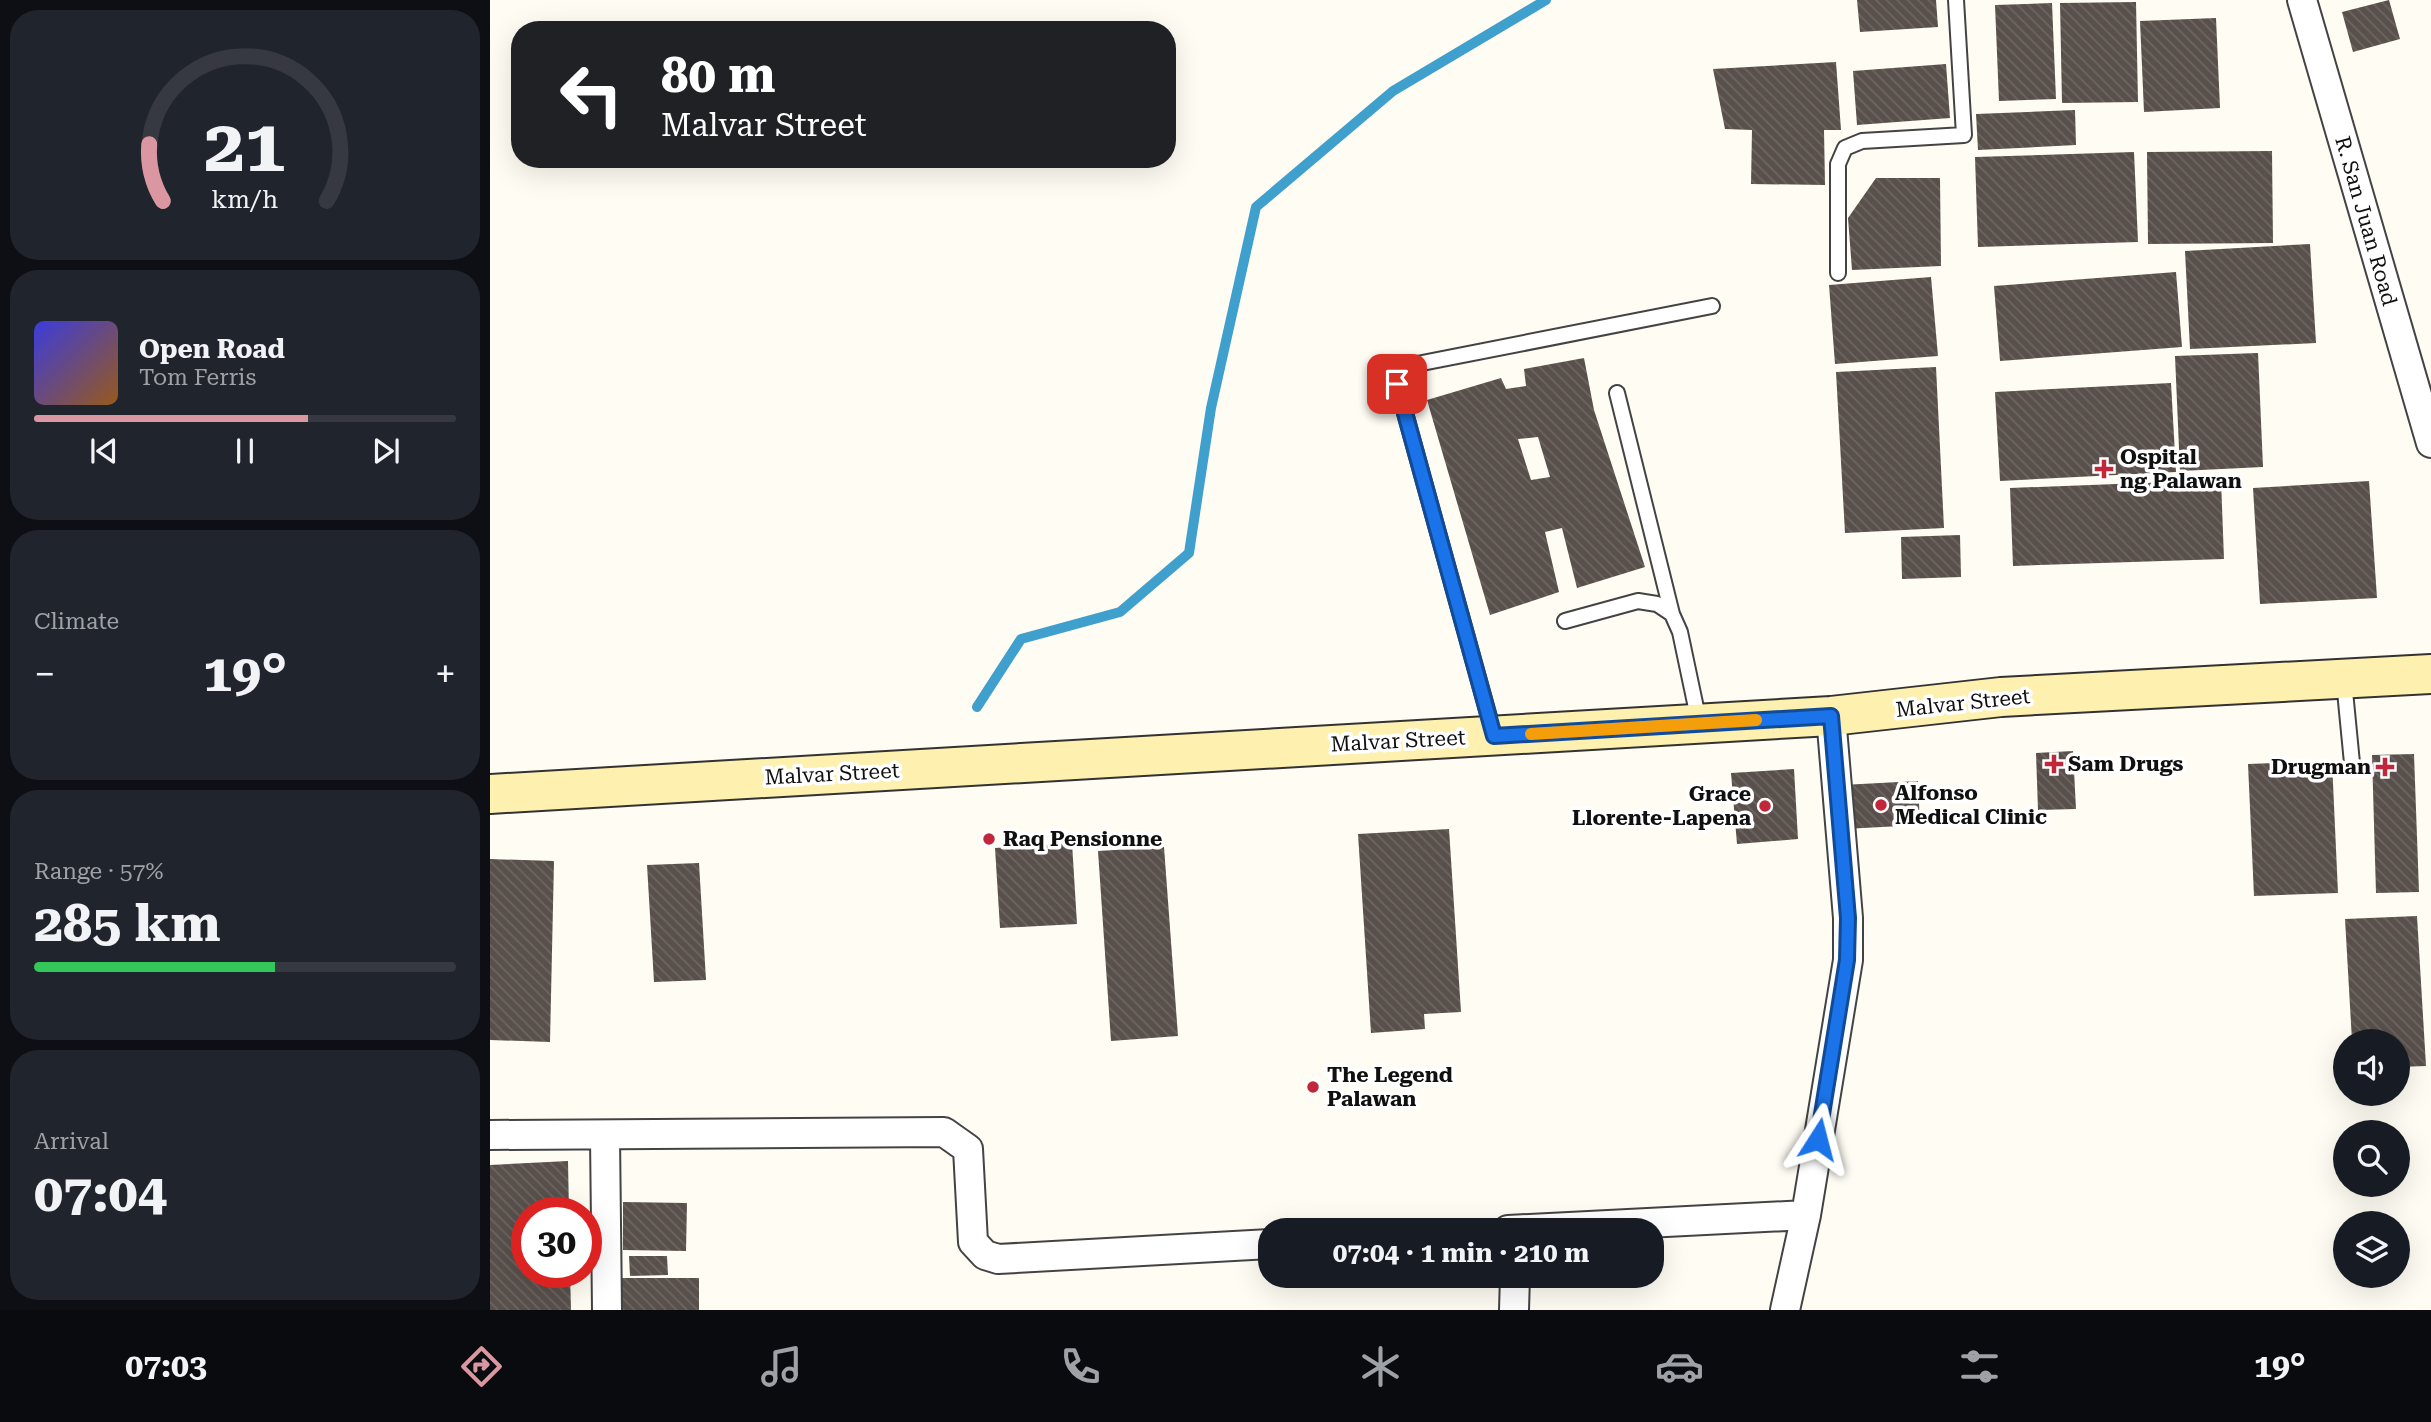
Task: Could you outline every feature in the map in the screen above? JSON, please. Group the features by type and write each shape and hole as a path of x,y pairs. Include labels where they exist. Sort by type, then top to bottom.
{"main road":[{"name":"Malvar Street","path":"490,794 1831,716 2001,697 2431,674"}],"street":[{"name":"R. San Juan Road","path":"2302,0 2431,443"},
{"path":"1785,1310 1806,1215 1847,960 1848,918 1831,716"},
{"path":"490,1135 605,1137 944,1132 968,1149 973,1242 985,1255 998,1259 1258,1245"},
{"path":"605,1137 607,1310"},
{"path":"1664,1222 1806,1215"},
{"path":"1514,1310 1515,1288"}],"lane":[{"path":"1838,273 1838,164 1845,148 1862,141 1964,135 1956,0"},
{"path":"1494,736 1397,384 1418,364 1712,306"},
{"path":"1617,393 1672,614 1680,632 1699,724"},
{"path":"1566,621 1639,601 1657,604 1672,614"},
{"path":"2344,678 2352,763"}],"building":[{"path":"1857,0 1936,0 1938,27 1860,32"},
{"path":"2389,0 2400,39 2353,52 2342,12"},
{"path":"2136,2 2138,102 2062,103 2060,3"},
{"path":"2052,3 2056,99 1999,101 1995,5"},
{"path":"2216,18 2220,108 2144,112 2140,21"},
{"path":"1836,62 1841,130 1824,130 1825,185 1751,184 1752,130 1725,129 1713,69"},
{"path":"1946,64 1950,118 1857,125 1853,71"},
{"path":"2075,110 2076,145 1978,150 1976,114"},
{"path":"2272,151 2273,243 2148,244 2147,152"},
{"path":"2134,152 2138,242 1978,247 1975,157"},
{"path":"1876,178 1940,178 1941,266 1852,270 1848,218"},
{"path":"2310,244 2316,343 2190,349 2185,251"},
{"path":"2176,272 2182,347 2000,361 1994,286"},
{"path":"1931,277 1938,356 1835,364 1829,285"},
{"path":"2258,353 2263,467 2180,471 2175,356"},
{"path":"1584,358 1594,410 1645,567 1577,588 1562,528 1545,532 1559,592 1490,615 1427,400 1501,378 1506,389 1526,386 1524,369","holes":["1538,437 1550,477 1531,480 1518,439"]},
{"path":"1936,367 1944,528 1845,533 1836,372"},
{"path":"2171,383 2176,472 2000,481 1995,392"},
{"path":"2221,480 2224,559 2013,566 2010,488"},
{"path":"2369,481 2377,598 2260,604 2253,488"},
{"path":"1960,535 1961,577 1902,579 1901,537"},
{"path":"2073,751 2076,809 2038,810 2036,753"},
{"path":"2414,754 2419,892 2376,893 2372,755"},
{"path":"2332,761 2338,893 2254,896 2248,764"},
{"name":"Grace Llorente-Lapena","path":"1794,769 1798,839 1737,844 1731,773"},
{"name":"Alfonso Medical Clinic","path":"1918,781 1920,825 1844,829 1842,785"},
{"path":"1449,829 1461,1012 1424,1014 1425,1029 1371,1033 1358,834"},
{"path":"1072,843 1077,924 1000,928 995,848"},
{"path":"1164,847 1178,1036 1111,1041 1098,851"},
{"path":"490,859 554,861 550,1042 490,1040"},
{"path":"699,863 706,980 654,982 647,865"},
{"path":"2417,916 2426,1066 2410,1067 2410,1029 2351,1029 2345,919"},
{"path":"568,1161 569,1197 511,1197 511,1288 570,1288 571,1310 490,1310 490,1165"},
{"path":"623,1202 687,1203 686,1251 623,1250"},
{"path":"629,1256 667,1256 668,1275 630,1276"},
{"path":"614,1278 699,1278 699,1310 614,1310"}],"waterway":[{"path":"977,707 1021,639 1120,612 1189,553 1211,408 1256,207 1393,91 1546,0"}],"slow traffic":[{"path":"1531,734 1756,720"}],"place":[{"name":"Ospital ng Palawan","path":"2104,469"},
{"name":"Sam Drugs","path":"2054,764"},
{"name":"Drugman","path":"2385,767"},
{"name":"Alfonso Medical Clinic","path":"1881,805"},
{"name":"Grace Llorente-Lapena","path":"1765,806"},
{"name":"Raq Pensionne","path":"989,839"},
{"name":"The Legend Palawan","path":"1313,1087"}],"route":[{"path":"1397,384 1494,736 1831,716 1848,918 1847,960 1818,1139"}]}
